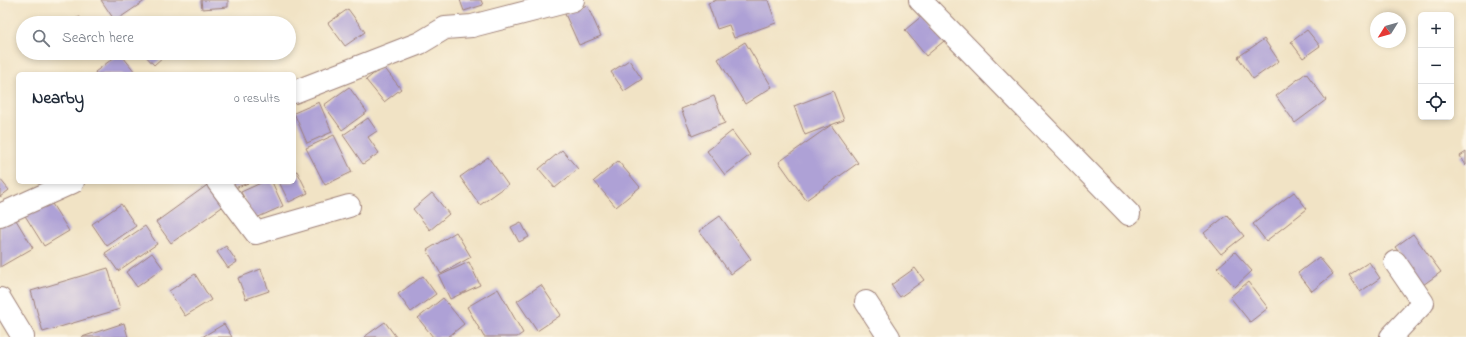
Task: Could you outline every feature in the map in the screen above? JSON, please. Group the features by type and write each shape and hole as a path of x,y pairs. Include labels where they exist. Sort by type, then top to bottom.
{"street":[{"path":"296,91 420,42 445,28 472,26 573,0"},
{"path":"920,0 1129,214"},
{"path":"0,215 69,184"},
{"path":"219,184 256,233 349,206"},
{"path":"1391,337 1423,303 1395,262"},
{"path":"0,299 24,337"},
{"path":"866,302 889,337"}],"building":[{"path":"101,0 146,0 122,16 112,16"},
{"path":"201,0 228,0 228,7 202,9"},
{"path":"460,0 481,0 483,5 464,11"},
{"path":"717,0 768,0 776,23 734,38 729,25 717,29 708,3"},
{"path":"587,5 601,36 579,45 565,14"},
{"path":"348,9 365,32 345,46 328,23"},
{"path":"923,15 944,41 926,56 905,30"},
{"path":"1307,30 1320,46 1303,58 1291,42"},
{"path":"1264,39 1279,61 1253,79 1238,57"},
{"path":"745,42 772,87 745,104 718,59"},
{"path":"111,60 126,60 135,72 95,72"},
{"path":"149,60 160,60 154,65"},
{"path":"629,60 642,79 624,91 611,72"},
{"path":"383,66 401,89 384,102 366,80"},
{"path":"1306,73 1326,100 1295,123 1276,96"},
{"path":"349,87 367,112 342,130 324,105"},
{"path":"833,91 844,120 805,135 794,106"},
{"path":"714,96 725,123 692,136 681,109"},
{"path":"319,102 332,132 307,143 296,118 296,112"},
{"path":"368,118 377,131 368,137 379,153 363,164 343,135"},
{"path":"831,125 858,163 806,200 779,162"},
{"path":"732,131 750,155 725,175 707,151"},
{"path":"334,135 352,172 325,185 306,148"},
{"path":"562,150 578,169 555,188 539,169"},
{"path":"1466,152 1466,165 1460,156"},
{"path":"488,157 508,185 480,205 460,177"},
{"path":"618,161 640,187 616,207 594,181"},
{"path":"296,171 308,193 289,202 280,184 296,184"},
{"path":"0,179 9,190 0,197"},
{"path":"209,184 211,184 225,205 171,243 156,222"},
{"path":"231,184 246,184 232,189"},
{"path":"259,184 273,184 283,206 254,219 241,192"},
{"path":"1294,192 1307,209 1266,241 1253,224"},
{"path":"432,193 449,214 430,230 413,209"},
{"path":"49,199 69,231 44,246 24,214"},
{"path":"121,204 136,226 107,246 92,224"},
{"path":"13,215 33,248 0,267 0,222"},
{"path":"1227,215 1244,236 1221,254 1204,233"},
{"path":"720,216 751,259 731,274 699,231"},
{"path":"521,222 529,237 519,242 511,227"},
{"path":"145,226 157,244 118,271 105,253"},
{"path":"456,232 471,257 441,274 427,250"},
{"path":"1413,234 1441,272 1423,285 1395,247"},
{"path":"226,246 237,262 228,268 217,252"},
{"path":"1235,252 1252,271 1235,287 1217,268"},
{"path":"152,253 163,268 137,287 126,272"},
{"path":"1319,257 1333,274 1312,291 1298,273"},
{"path":"469,262 480,285 450,299 439,276"},
{"path":"1369,262 1380,278 1360,292 1349,275"},
{"path":"108,268 120,309 43,332 31,291"},
{"path":"915,268 924,280 900,297 891,285"},
{"path":"261,269 269,291 246,299 238,278"},
{"path":"195,274 211,300 185,316 169,291"},
{"path":"423,276 436,294 411,312 398,294"},
{"path":"1248,282 1268,308 1250,322 1230,297"},
{"path":"541,285 561,315 537,331 517,301"},
{"path":"498,289 523,333 517,337 484,337 467,307"},
{"path":"443,298 464,324 448,337 433,337 418,318"},
{"path":"385,322 396,337 364,337"},
{"path":"124,323 128,337 82,337"},
{"path":"224,324 232,337 202,337"}]}
